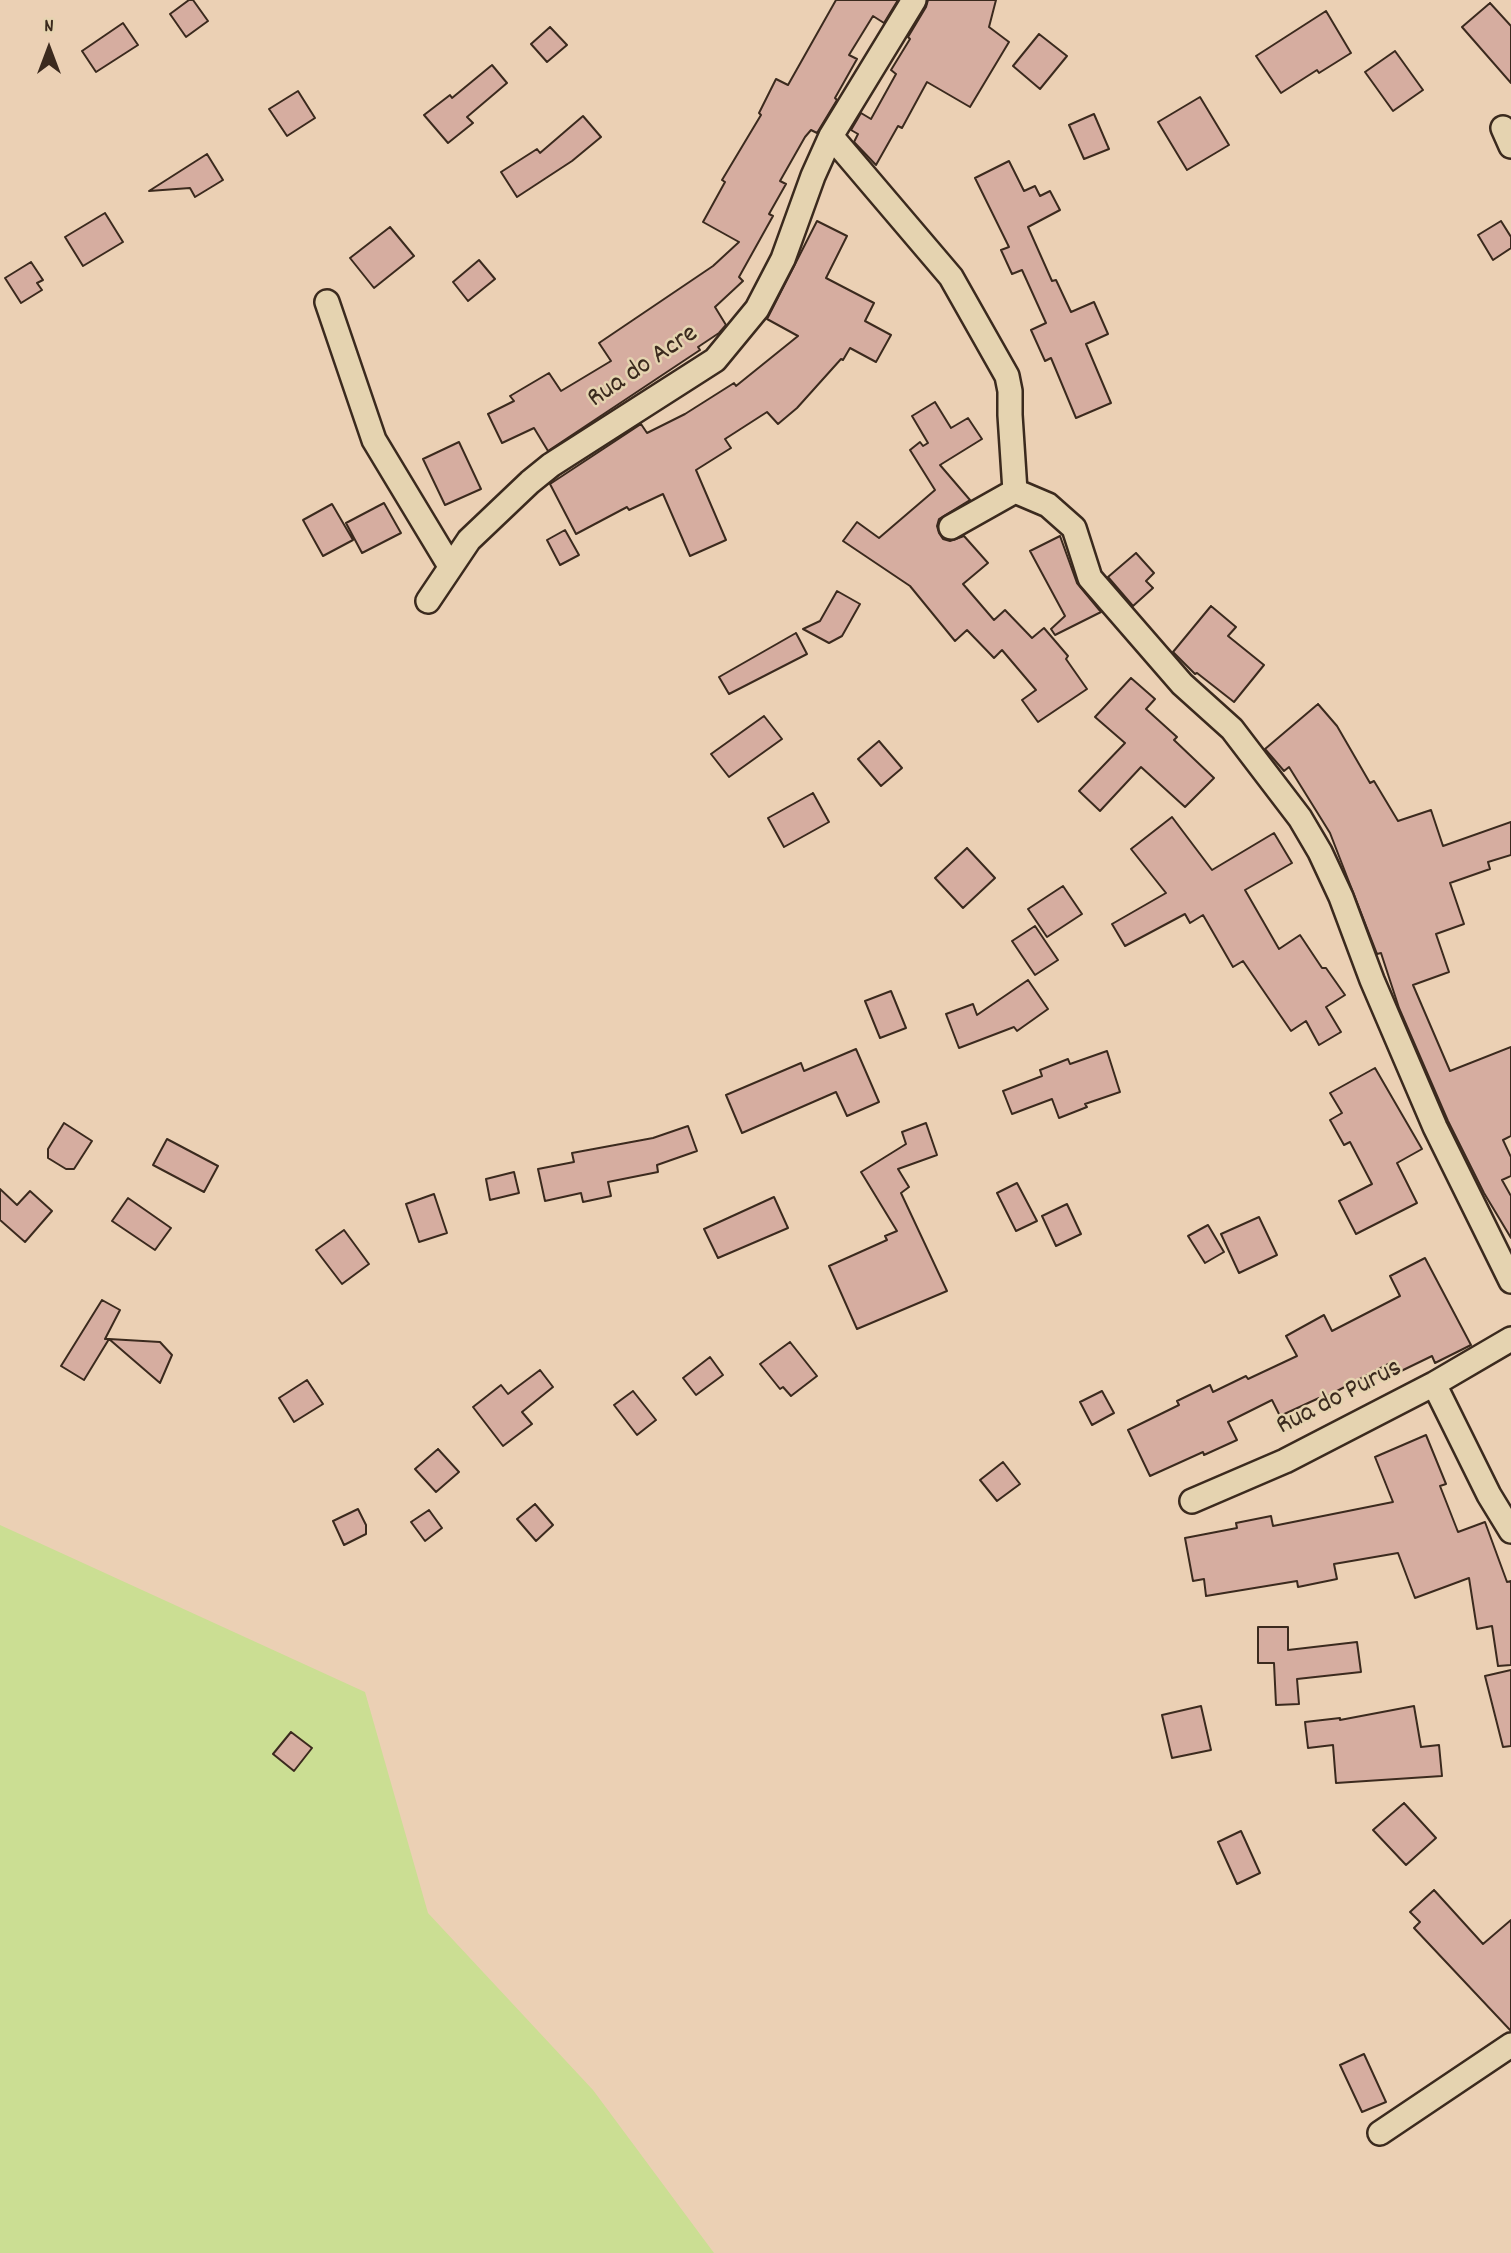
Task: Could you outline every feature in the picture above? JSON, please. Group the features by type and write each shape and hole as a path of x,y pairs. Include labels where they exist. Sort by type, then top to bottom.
{"street":[{"name":"Rua do Acre","path":"428,601 450,566 486,521 501,511 551,465 715,360 757,309 783,259 813,176 831,136 914,0"},
{"path":"831,136 951,277 1007,376 1016,491"},
{"path":"327,302 374,440 450,566"},
{"path":"951,527 1016,491"},
{"path":"1016,491 1048,505 1074,528 1090,578 1182,684 1232,729 1300,818 1341,897 1372,979 1435,1126 1511,1281"},
{"name":"Rua do Purus","path":"1192,1500 1285,1461 1434,1384 1511,1339"},
{"path":"1434,1384 1489,1495 1511,1531"},
{"path":"1380,2133 1511,2045"}],"green space":[{"path":"0,1525 365,1692 428,1913 593,2090 714,2253 0,2253"}],"building":[{"path":"193,0 208,21 186,37 170,14"},
{"path":"836,0 898,0 884,23 873,16 849,55 857,59 835,98 837,100 817,133 811,130 805,137 780,181 786,184 769,214 773,216 739,277 743,281 715,307 726,325 698,347 700,350 548,451 534,428 502,443 488,414 514,401 510,396 549,373 561,391 611,361 599,343 713,266 739,242 703,222 725,182 722,180 761,115 759,113 776,79 788,85"},
{"path":"928,0 996,0 989,27 1009,42 970,107 927,82 902,128 898,126 876,165 854,142 858,134 851,130 861,113 871,119 896,74 891,70 910,39 908,37"},
{"path":"1490,3 1511,26 1511,83 1462,27"},
{"path":"1326,11 1351,53 1319,73 1317,70 1281,93 1256,56"},
{"path":"123,23 138,45 96,72 82,51"},
{"path":"550,27 567,45 547,62 531,44"},
{"path":"1039,34 1067,56 1040,89 1013,66"},
{"path":"1395,51 1423,90 1393,111 1365,72"},
{"path":"492,65 507,83 467,117 473,123 448,143 424,115 450,95 452,98"},
{"path":"298,91 315,118 287,136 269,109"},
{"path":"1200,97 1229,145 1187,170 1158,122"},
{"path":"1094,114 1109,149 1084,159 1069,125"},
{"path":"583,116 601,137 572,161 517,197 501,172 537,149 540,153"},
{"path":"207,154 223,180 195,197 190,188 149,191"},
{"path":"1009,161 1024,191 1035,186 1040,196 1050,191 1060,210 1028,227 1052,281 1056,280 1071,312 1094,302 1108,334 1086,344 1111,403 1076,418 1051,358 1045,361 1031,330 1046,323 1022,270 1012,274 1001,250 1009,247 975,178"},
{"path":"105,213 123,242 83,266 65,237"},
{"path":"817,221 847,236 826,278 874,303 865,321 891,335 876,362 850,348 843,360 841,359 797,408 778,424 767,412 725,439 731,448 696,470 726,540 690,556 663,494 629,510 627,507 576,534 550,484 641,424 647,433 685,414 734,383 736,386 798,336 767,319"},
{"path":"1501,221 1511,237 1511,248 1493,260 1478,235"},
{"path":"390,227 414,256 374,288 350,258"},
{"path":"479,260 495,279 468,301 453,282"},
{"path":"31,262 43,280 37,283 42,290 21,303 5,278"},
{"path":"935,402 951,428 968,418 982,439 940,465 970,500 939,519 939,533 943,539 950,541 964,536 988,563 963,584 994,620 1005,610 1032,638 1044,628 1068,656 1066,659 1087,689 1038,722 1022,700 1036,690 1002,650 994,658 967,630 955,641 910,586 843,541 857,522 879,538 935,490 910,450 920,442 923,446 928,443 912,416"},
{"path":"459,442 481,489 445,505 423,459"},
{"path":"384,503 401,533 362,553 346,523"},
{"path":"332,504 353,540 323,556 303,520"},
{"path":"565,530 579,555 560,565 547,540"},
{"path":"1060,536 1077,583 1101,612 1055,635 1051,629 1065,616 1030,551"},
{"path":"1136,553 1154,573 1146,581 1153,588 1133,606 1108,577"},
{"path":"837,591 860,604 842,636 829,643 803,629 820,621"},
{"path":"1211,606 1236,627 1228,636 1264,665 1234,702 1195,674 1173,652"},
{"path":"796,633 807,654 729,694 719,677"},
{"path":"1131,678 1155,699 1146,709 1177,737 1174,740 1214,778 1185,807 1141,767 1100,811 1079,791 1125,743 1095,717"},
{"path":"1318,704 1337,726 1370,783 1374,781 1398,821 1431,810 1443,846 1511,822 1511,855 1488,862 1490,869 1450,883 1464,924 1436,934 1449,972 1413,985 1450,1071 1511,1047 1511,1136 1503,1140 1511,1157 1511,1176 1502,1180 1511,1196 1511,1238 1484,1193 1448,1121 1399,1008 1381,953 1377,954 1330,833 1289,767 1284,771 1265,749"},
{"path":"764,716 782,739 729,777 711,754"},
{"path":"879,741 902,768 881,786 858,759"},
{"path":"813,793 829,822 784,847 768,818"},
{"path":"1172,817 1212,870 1274,833 1292,863 1245,890 1279,949 1300,935 1322,968 1326,968 1345,995 1326,1007 1341,1032 1319,1045 1306,1021 1291,1031 1243,961 1233,967 1203,915 1190,923 1185,914 1125,946 1112,924 1166,893 1131,849"},
{"path":"967,848 995,878 963,908 935,878"},
{"path":"1063,886 1082,914 1047,937 1028,909"},
{"path":"1035,926 1058,960 1035,975 1012,941"},
{"path":"1028,980 1048,1009 1017,1031 1014,1027 959,1048 946,1014 973,1004 977,1015"},
{"path":"891,991 906,1028 880,1038 865,1001"},
{"path":"856,1049 879,1102 847,1116 836,1092 742,1133 726,1095 801,1063 804,1071"},
{"path":"1107,1051 1120,1092 1085,1104 1087,1107 1059,1118 1052,1099 1012,1114 1003,1091 1042,1076 1040,1070 1068,1059 1070,1064"},
{"path":"1375,1068 1422,1149 1397,1163 1417,1203 1356,1234 1339,1201 1372,1184 1350,1142 1344,1145 1330,1120 1342,1113 1330,1093"},
{"path":"64,1123 92,1141 74,1169 66,1169 48,1158 48,1149"},
{"path":"926,1123 937,1155 898,1169 909,1187 901,1193 947,1291 857,1329 829,1266 887,1240 885,1236 897,1231 861,1172 906,1144 902,1132"},
{"path":"688,1126 697,1151 657,1165 658,1172 608,1182 611,1196 583,1202 581,1193 545,1201 538,1169 574,1162 572,1153 653,1138"},
{"path":"167,1139 218,1166 204,1192 153,1165"},
{"path":"514,1172 519,1193 490,1200 486,1179"},
{"path":"1017,1183 1037,1221 1016,1231 997,1193"},
{"path":"0,1189 17,1205 30,1191 52,1211 25,1242 0,1220"},
{"path":"434,1194 447,1233 419,1242 406,1204"},
{"path":"774,1197 788,1228 718,1258 704,1229"},
{"path":"128,1198 171,1228 155,1250 112,1221"},
{"path":"1067,1204 1081,1234 1056,1246 1042,1216"},
{"path":"1259,1217 1277,1255 1239,1273 1221,1234"},
{"path":"1208,1225 1224,1252 1205,1263 1188,1236"},
{"path":"344,1230 369,1264 342,1284 316,1250"},
{"path":"1425,1258 1471,1345 1435,1363 1432,1356 1397,1373 1392,1362 1320,1400 1319,1398 1280,1416 1272,1400 1228,1422 1237,1440 1150,1476 1128,1430 1179,1405 1177,1401 1210,1385 1213,1392 1297,1356 1286,1336 1324,1315 1332,1331 1400,1296 1390,1276"},
{"path":"102,1300 120,1310 105,1339 109,1339 84,1380 61,1366"},
{"path":"109,1339 160,1342 172,1355 160,1383"},
{"path":"790,1342 817,1376 791,1396 783,1387 780,1389 760,1364"},
{"path":"710,1357 723,1375 696,1395 683,1378"},
{"path":"540,1370 553,1387 522,1412 532,1424 503,1446 473,1407 501,1385 508,1394"},
{"path":"307,1380 323,1404 294,1422 279,1398"},
{"path":"633,1391 656,1420 637,1435 614,1405"},
{"path":"1102,1391 1114,1413 1092,1425 1080,1402"},
{"path":"1426,1435 1446,1484 1440,1486 1458,1532 1485,1522 1507,1582 1511,1581 1511,1665 1498,1666 1492,1626 1477,1629 1469,1578 1415,1598 1398,1553 1334,1564 1337,1579 1298,1587 1297,1581 1206,1596 1204,1579 1193,1581 1185,1538 1237,1528 1236,1523 1271,1516 1273,1526 1393,1502 1375,1457"},
{"path":"438,1449 459,1472 436,1492 415,1469"},
{"path":"1003,1462 1020,1484 997,1501 980,1480"},
{"path":"535,1504 553,1525 536,1541 517,1519"},
{"path":"358,1509 366,1525 366,1534 344,1545 333,1521"},
{"path":"429,1510 442,1528 425,1541 411,1522"},
{"path":"1258,1627 1288,1627 1288,1650 1357,1642 1361,1672 1297,1679 1299,1704 1276,1705 1274,1663 1258,1663"},
{"path":"1511,1670 1511,1746 1503,1747 1485,1676"},
{"path":"1201,1706 1211,1750 1172,1758 1162,1715"},
{"path":"1414,1706 1421,1747 1439,1745 1442,1776 1336,1783 1333,1745 1308,1748 1305,1722 1340,1720"},
{"path":"291,1732 312,1748 294,1771 273,1754"},
{"path":"1404,1803 1436,1838 1406,1865 1373,1830"},
{"path":"1241,1831 1260,1873 1237,1884 1218,1842"},
{"path":"1434,1890 1483,1944 1511,1920 1511,2031 1414,1928 1420,1922 1410,1912"},
{"path":"1364,2054 1386,2102 1362,2112 1340,2065"}]}
